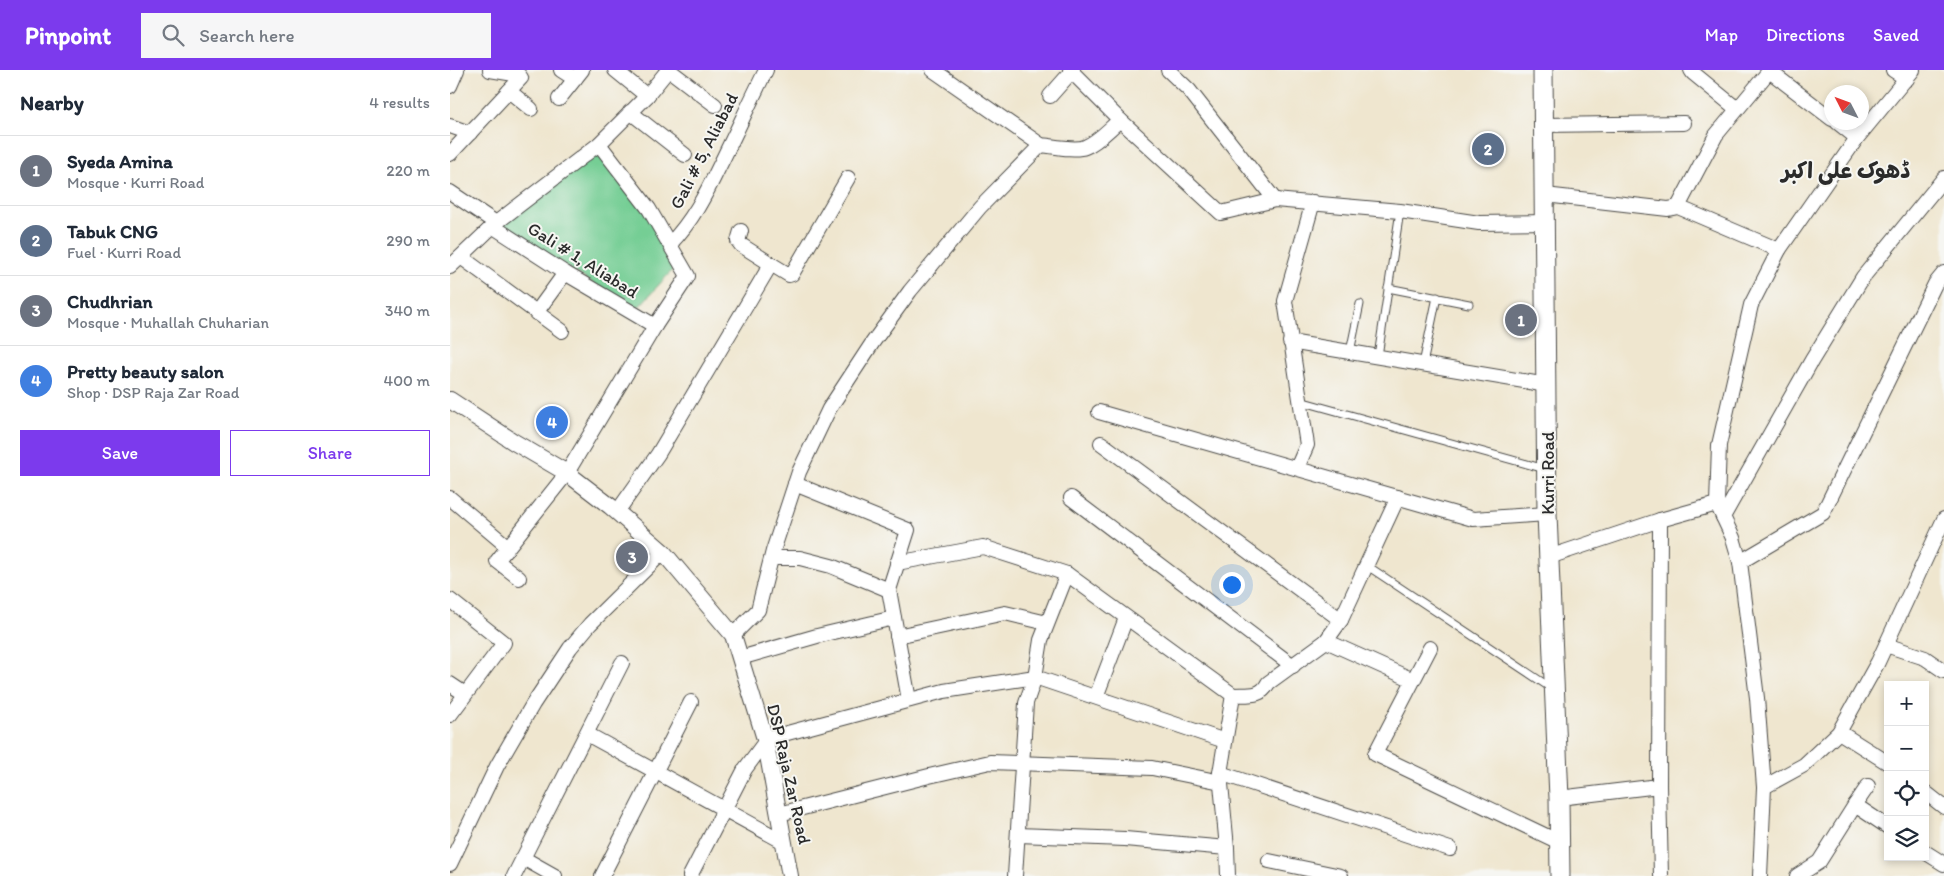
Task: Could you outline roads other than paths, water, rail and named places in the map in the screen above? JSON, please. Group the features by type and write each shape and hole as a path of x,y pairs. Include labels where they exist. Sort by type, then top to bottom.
{"main road":[{"name":"Kurri Road","path":"1543,70 1548,385 1547,514 1559,798 1560,876"}],"street":[{"path":"450,86 457,70"},
{"path":"450,154 521,78 518,75 490,70"},
{"path":"559,98 578,74 561,70"},
{"path":"615,70 648,96"},
{"path":"450,267 496,223 599,144 648,96 668,70 715,105"},
{"name":"Gali # 5, Aliabad","path":"670,244 684,229 700,206 766,70"},
{"path":"934,70 1041,145 1084,148 1120,120"},
{"path":"1050,96 1072,70 1120,120 1221,213 1276,200 1400,211 1479,223 1544,222"},
{"path":"1168,70 1188,90 1276,200"},
{"path":"1691,70 1737,109"},
{"path":"1678,207 1716,134 1769,70 1824,112"},
{"path":"1760,876 1764,787 1757,698 1740,562 1733,538 1717,504 1719,445 1751,305 1779,250 1857,138 1910,74 1893,70"},
{"path":"508,91 531,109"},
{"path":"630,112 686,156"},
{"path":"1544,125 1684,124"},
{"path":"450,126 470,133"},
{"path":"1847,130 1857,138"},
{"path":"519,578 497,561 567,473 655,326 688,276 649,209 599,144"},
{"path":"733,635 758,610 799,472 829,409 873,342 946,246 980,207 1041,145"},
{"path":"741,231 738,241 741,245 789,275 792,274 848,178"},
{"path":"1723,517 1812,360 1863,277 1944,178"},
{"name":"Gali # 1, Aliabad","path":"450,192 496,223 497,228 565,273 655,326"},
{"path":"1545,195 1668,209 1678,207 1779,250"},
{"path":"1297,468 1307,445 1285,301 1313,202"},
{"path":"461,257 562,331"},
{"path":"617,512 658,454 771,264"},
{"path":"536,313 565,273"},
{"path":"1740,562 1824,513 1936,284 1944,273"},
{"path":"1290,342 1548,385"},
{"name":"DSP Raja Zar Road","path":"450,400 514,442 567,473 617,512 662,552 733,635 765,740 784,842 787,872"},
{"path":"1099,412 1473,519 1547,514"},
{"path":"1101,443 1341,620"},
{"path":"795,484 908,530 889,590 910,700"},
{"path":"897,563 983,547 1067,574 1233,695 1258,694 1264,691 1268,683 1326,641 1341,620 1398,497"},
{"path":"450,498 508,547"},
{"path":"1071,498 1293,666"},
{"path":"1549,558 1660,520 1717,504"},
{"path":"1660,520 1659,786 1661,876"},
{"path":"1764,787 1804,765 1839,732 1886,645 1943,522"},
{"path":"450,864 497,766 533,704 570,648 590,624 662,552"},
{"path":"772,558 800,558 831,566 889,590"},
{"path":"1015,876 1026,703 1034,676 1041,640 1067,574"},
{"path":"450,600 504,643 450,715"},
{"path":"897,636 1005,613 1047,624"},
{"path":"740,658 817,636 894,618"},
{"path":"1096,697 1126,618"},
{"path":"1326,641 1413,680"},
{"path":"1886,645 1924,658 1944,671"},
{"path":"1430,648 1375,754 1560,842"},
{"path":"514,876 622,663"},
{"path":"690,876 745,769 765,740 944,691 1034,676 1225,741"},
{"path":"450,684 465,694"},
{"path":"1228,876 1228,848 1221,778 1233,695"},
{"path":"602,876 691,702"},
{"path":"1839,732 1884,760"},
{"path":"587,734 784,842"},
{"path":"779,814 990,762 1152,768 1221,778 1450,849"},
{"path":"1559,798 1659,786"},
{"path":"1804,875 1819,862 1868,786"},
{"path":"1929,795 1944,807"},
{"path":"1855,804 1884,824"},
{"path":"1018,835 1125,839 1228,848"},
{"path":"1929,855 1944,864"},
{"path":"523,858 555,876"},
{"path":"1269,861 1341,876"}],"lane":[{"path":"1378,356 1400,211"},
{"path":"1388,288 1470,304"},
{"path":"1423,364 1437,298"},
{"path":"1350,352 1360,304"},
{"path":"1299,401 1547,470"},
{"path":"1366,565 1555,690"}],"place":[{"name":"Tabuk CNG","path":"1488,149"},
{"name":"Syeda Amina","path":"1521,320"},
{"name":"Pretty beauty salon","path":"552,422"},
{"name":"Chudhrian","path":"632,557"}],"district":[{"name":"ڈھوک علی اکبر","path":"1846,170"}]}
